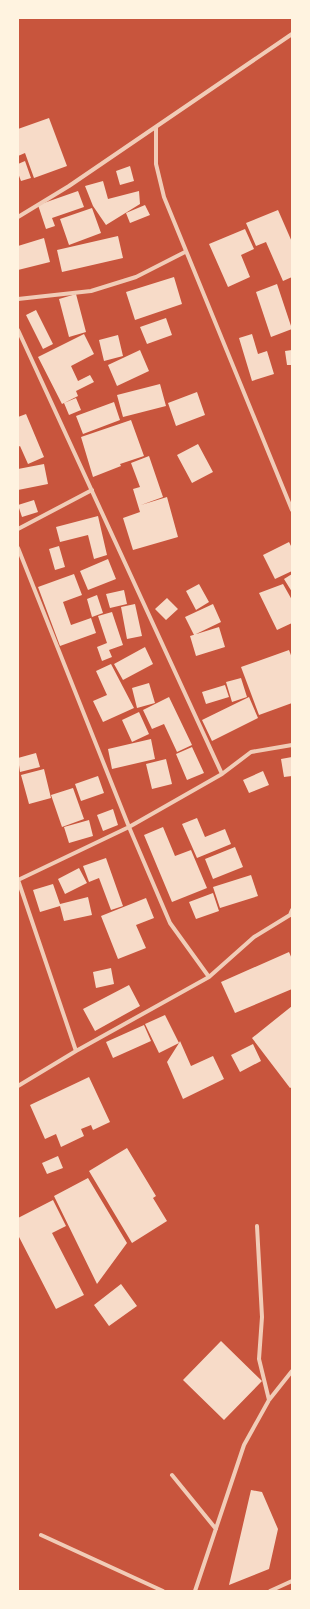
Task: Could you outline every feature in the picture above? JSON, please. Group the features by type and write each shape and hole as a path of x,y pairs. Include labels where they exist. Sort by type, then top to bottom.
{"street":[{"path":"18,217 69,186 292,34"},
{"path":"156,127 156,164 164,197 185,252 292,510"},
{"path":"18,299 91,291 136,277 185,252"},
{"path":"18,330 222,774"},
{"path":"18,529 92,490"},
{"path":"18,548 129,827 170,923 209,977"},
{"path":"76,1051 18,880 129,827 222,774 251,752 292,744"},
{"path":"18,1086 76,1051 209,977 254,937 290,915 292,910"},
{"path":"257,1226 262,1317 259,1360 269,1400"},
{"path":"194,1591 244,1445 269,1400 292,1371"},
{"path":"172,1475 216,1529"},
{"path":"41,1535 163,1591"},
{"path":"270,1591 292,1581"}],"building":[{"path":"49,118 67,166 34,178 25,153 18,156 18,129"},
{"path":"25,161 31,178 21,181 18,173 18,164"},
{"path":"130,166 134,181 120,185 116,171"},
{"path":"103,181 108,199 139,191 140,204 106,225 93,206 85,186"},
{"path":"78,191 84,207 52,218 55,226 46,229 38,205"},
{"path":"145,205 150,215 130,223 126,213"},
{"path":"92,208 101,233 69,245 60,219"},
{"path":"278,210 292,242 292,277 283,281 266,242 256,246 246,223"},
{"path":"245,229 254,249 241,255 250,277 228,287 209,244"},
{"path":"118,236 123,258 62,272 57,250"},
{"path":"44,238 50,262 18,270 18,246"},
{"path":"174,277 182,304 135,320 126,292"},
{"path":"277,284 292,329 271,337 256,292"},
{"path":"76,294 86,332 69,337 59,299"},
{"path":"36,310 53,344 43,349 26,315"},
{"path":"166,318 172,335 147,344 140,327"},
{"path":"84,334 94,354 71,366 78,381 90,375 94,382 76,391 78,396 62,404 38,357"},
{"path":"252,334 258,354 267,351 274,374 252,381 239,338"},
{"path":"118,335 123,356 104,361 99,340"},
{"path":"140,350 149,371 117,386 108,365"},
{"path":"292,350 292,365 287,365 285,351"},
{"path":"160,384 166,406 123,417 117,395"},
{"path":"197,392 205,415 176,426 168,403"},
{"path":"76,398 81,410 69,415 64,403"},
{"path":"114,402 120,420 83,434 76,416"},
{"path":"26,414 44,457 28,464 20,446 18,447 18,417"},
{"path":"131,420 144,456 120,464 121,466 93,477 81,437"},
{"path":"198,444 213,472 192,483 177,455"},
{"path":"149,456 163,497 141,505 167,497 178,537 133,550 123,518 140,512 133,489 140,487 131,463"},
{"path":"44,464 48,484 18,490 18,469"},
{"path":"34,500 38,512 22,517 18,505"},
{"path":"98,516 107,555 94,559 88,535 60,542 56,527"},
{"path":"289,542 292,548 292,571 275,579 263,555"},
{"path":"59,546 65,567 55,570 49,549"},
{"path":"108,559 116,579 88,590 80,571"},
{"path":"74,574 82,595 63,602 71,625 91,618 96,633 60,646 38,587"},
{"path":"292,574 292,592 284,579"},
{"path":"199,584 209,602 196,610 186,591"},
{"path":"283,584 292,600 292,623 277,630 259,593"},
{"path":"124,590 127,604 110,608 106,594"},
{"path":"97,595 103,613 92,617 87,599"},
{"path":"167,598 178,609 166,620 155,609"},
{"path":"135,604 142,636 127,639 121,607"},
{"path":"213,604 221,622 194,635 185,617"},
{"path":"112,612 123,645 109,650 112,657 102,661 97,647 107,643 98,616"},
{"path":"219,627 225,647 196,656 190,636"},
{"path":"145,647 153,664 123,680 114,664"},
{"path":"289,650 292,658 292,703 259,715 241,667"},
{"path":"111,664 134,708 103,722 93,701 107,695 96,671"},
{"path":"241,678 247,697 232,702 226,682"},
{"path":"149,683 155,703 137,708 132,688"},
{"path":"225,685 229,697 206,704 202,692"},
{"path":"169,697 192,745 177,752 164,724 152,729 143,710"},
{"path":"249,697 258,718 212,741 202,720"},
{"path":"139,712 149,734 132,742 122,720"},
{"path":"151,739 155,759 112,769 108,749"},
{"path":"192,747 204,773 187,780 176,754"},
{"path":"36,753 40,767 20,772 18,758"},
{"path":"292,757 292,776 284,777 281,759"},
{"path":"166,759 172,784 152,789 146,764"},
{"path":"44,769 51,798 29,804 21,775"},
{"path":"263,771 269,785 249,793 243,780"},
{"path":"98,776 104,793 81,801 75,784"},
{"path":"73,788 84,819 62,827 51,795"},
{"path":"113,809 118,825 103,831 97,815"},
{"path":"197,818 205,837 225,829 231,844 197,858 182,824"},
{"path":"89,820 93,836 69,843 64,827"},
{"path":"163,827 175,856 191,850 207,888 172,902 144,835"},
{"path":"235,847 243,867 213,879 205,859"},
{"path":"106,858 123,906 111,910 99,878 89,882 83,866"},
{"path":"79,868 87,883 65,894 58,879"},
{"path":"251,875 258,896 220,908 213,887"},
{"path":"53,884 60,904 88,897 92,915 64,921 60,906 40,912 33,890"},
{"path":"213,893 219,911 196,919 189,902"},
{"path":"146,898 154,918 136,925 146,948 118,959 101,916"},
{"path":"289,952 292,959 292,989 235,1013 221,982"},
{"path":"111,968 114,984 96,988 93,972"},
{"path":"129,985 140,1006 95,1031 83,1009"},
{"path":"292,1006 292,1087 290,1088 252,1038"},
{"path":"165,1015 179,1043 159,1053 145,1024"},
{"path":"144,1025 151,1041 113,1058 106,1042"},
{"path":"180,1041 191,1066 213,1056 224,1079 183,1099 167,1062"},
{"path":"253,1044 261,1061 240,1072 231,1055"},
{"path":"89,1077 110,1122 93,1130 91,1125 81,1129 84,1136 61,1147 56,1134 45,1139 30,1105"},
{"path":"127,1148 156,1196 153,1198 167,1221 132,1243 89,1171"},
{"path":"58,1156 63,1168 47,1174 42,1163"},
{"path":"88,1178 127,1243 97,1284 54,1196"},
{"path":"53,1200 66,1226 52,1233 84,1295 56,1309 18,1235 18,1218"},
{"path":"121,1284 137,1306 109,1326 94,1305"},
{"path":"221,1341 262,1381 224,1420 183,1380"},
{"path":"251,1490 262,1492 278,1529 269,1569 229,1585"}]}
